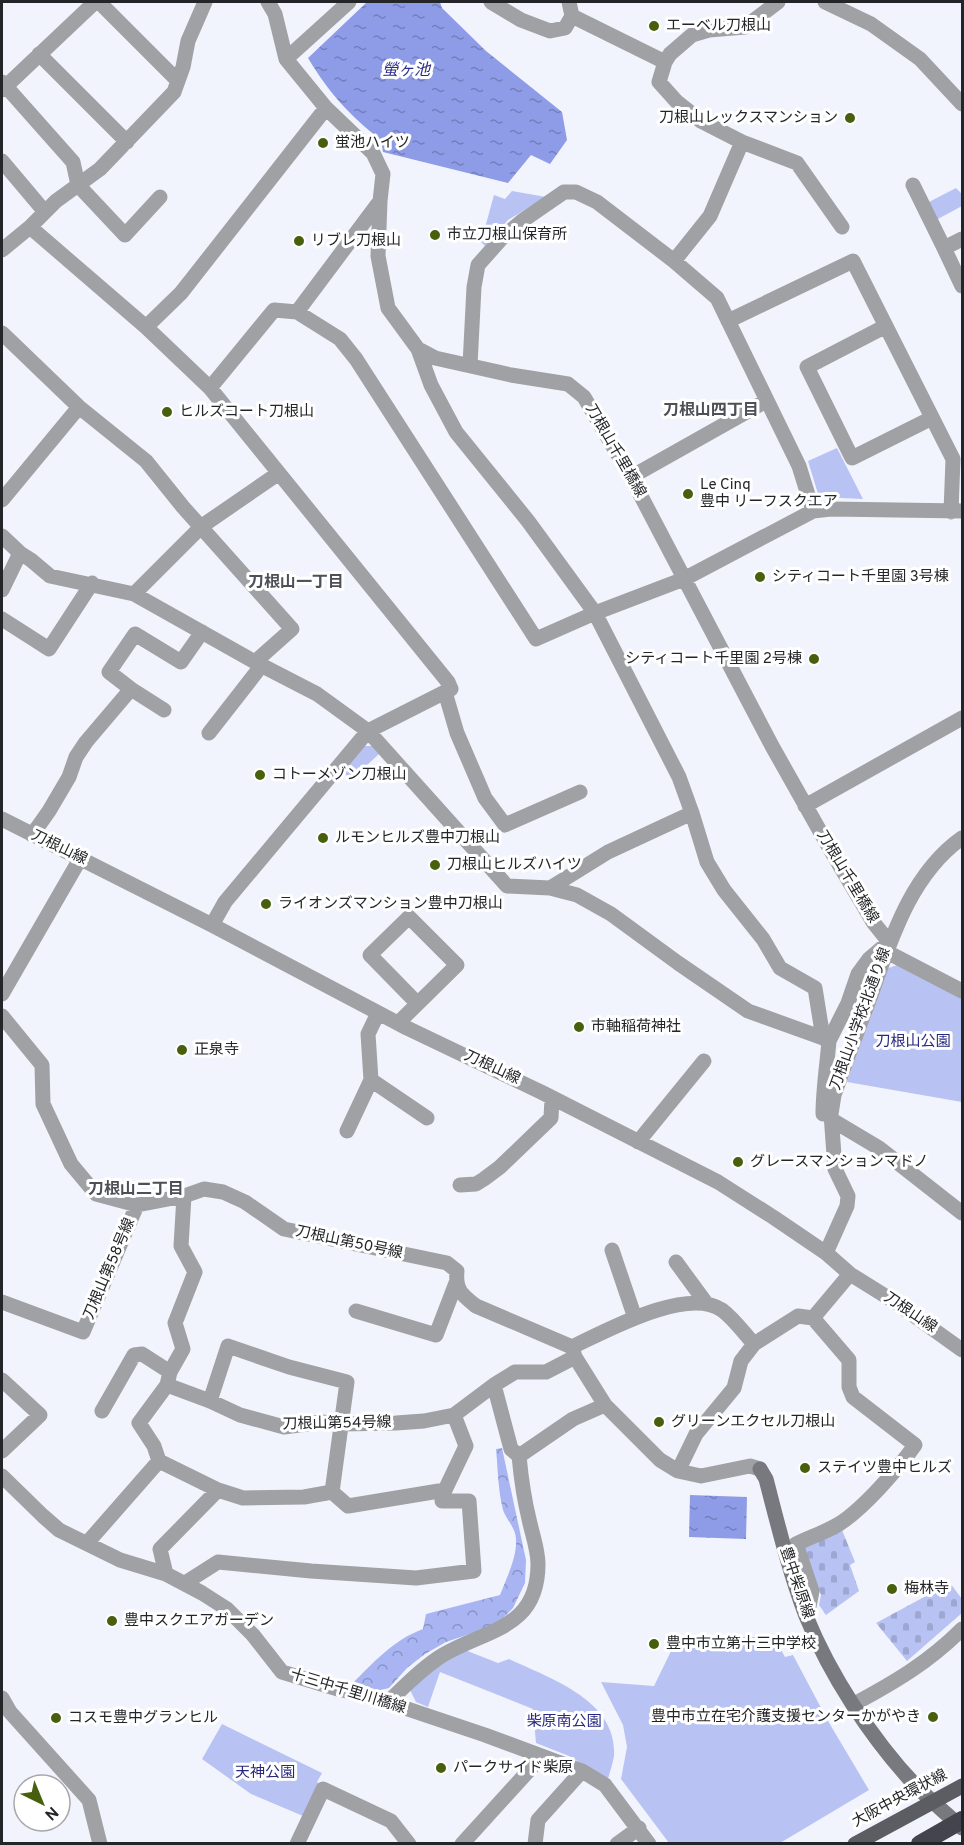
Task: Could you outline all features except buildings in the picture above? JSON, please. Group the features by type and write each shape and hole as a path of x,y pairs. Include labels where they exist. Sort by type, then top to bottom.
{"highway":[{"path":"920,1844 963,1820"}],"main road":[{"name":"大阪中央環状線","path":"855,1844 963,1786"}],"street":[{"path":"160,197 125,236 78,185 73,162 3,86 97,2 177,80"},
{"path":"2,250 45,212 100,169 174,92 183,67 188,41 205,2"},
{"path":"268,2 275,14 286,59 326,108 373,153 383,174 378,256 388,308 418,349 431,385 456,432 528,521 595,613 679,777 707,862 724,890 763,939 780,968 815,988 826,1040 823,1114 879,1148 963,1213"},
{"path":"286,59 350,2"},
{"path":"491,2 521,20 550,31 565,28 571,9 665,62"},
{"path":"778,2 745,27 709,30 692,35 670,54 659,82 677,102 701,121 742,142 797,163 842,227"},
{"path":"825,2 871,24 920,59 963,104"},
{"path":"39,54 127,142"},
{"path":"146,327 181,293 326,108"},
{"path":"674,261 710,216 742,142"},
{"path":"2,161 45,212"},
{"path":"913,185 963,286"},
{"path":"470,365 474,287 478,265 501,238 515,227 564,192 576,192 597,202 674,261 717,298 799,466 813,511"},
{"path":"297,312 380,201"},
{"path":"30,227 146,327 210,388 448,682 451,689 368,731 225,902 212,925"},
{"path":"944,248 963,239"},
{"path":"210,388 274,310 297,312 340,339 356,359 536,639 595,613 684,579 813,511 831,509 957,511 952,459 853,261 728,321"},
{"path":"886,326 807,367 852,458 932,418"},
{"path":"2,333 80,407 146,461 183,507 292,629 258,664 209,733"},
{"name":"刀根山千里橋線","path":"418,349 435,358 568,384 584,397 631,477 805,806 888,947"},
{"path":"631,477 766,401"},
{"path":"2,500 80,407"},
{"path":"134,594 202,526 279,473"},
{"path":"2,536 50,576 134,594 258,664 317,694 368,731 507,886 550,888 577,896 611,914 748,1011 826,1040"},
{"path":"2,590 20,553"},
{"path":"2,619 49,649 92,584"},
{"path":"164,710 109,672 135,634 181,662 202,632"},
{"path":"32,835 69,777 76,757 131,689"},
{"path":"445,692 457,733 485,798 505,825 579,792"},
{"path":"805,806 963,718"},
{"path":"550,888 608,852 692,813"},
{"name":"刀根山線","path":"2,819 212,925 378,1013 718,1182 826,1253 850,1274 895,1302 963,1350"},
{"name":"刀根山小学校北通り線","path":"826,1253 847,1206 848,1196 835,1169 831,1117 834,1095 888,947 914,894 935,862 963,838"},
{"path":"2,994 80,859"},
{"path":"398,1023 457,965 410,917 370,954 417,1003"},
{"path":"826,1040 848,1003 858,974 869,959 888,947 963,991"},
{"path":"347,1131 371,1080 368,1034 378,1013"},
{"name":"刀根山第50号線","path":"2,1016 42,1065 43,1104 71,1164 96,1194 137,1205 184,1196 204,1189 223,1192 245,1202 284,1229 447,1263 458,1271 456,1283 464,1296 476,1306 574,1352"},
{"path":"638,1142 704,1061"},
{"path":"371,1080 427,1118"},
{"path":"460,1185 476,1184 500,1167 551,1118 552,1098"},
{"path":"184,1196 181,1246 195,1272 175,1323 183,1349 140,1423 154,1446 159,1461 218,1490 243,1498 304,1497 332,1492"},
{"name":"刀根山第58号線","path":"2,1302 83,1332 137,1205"},
{"path":"612,1250 635,1318"},
{"path":"676,1262 706,1303"},
{"path":"813,1318 850,1274"},
{"path":"356,1311 436,1335 456,1283"},
{"path":"184,1583 218,1562 416,1578 474,1571 469,1501 442,1501 466,1446 454,1415 515,1372 546,1372 574,1352 635,1318 683,1304 706,1303 721,1310 754,1344"},
{"path":"574,1352 605,1405 660,1460 678,1471 696,1434 734,1388 741,1361 754,1344 798,1316 813,1318 849,1360 849,1387 853,1397 915,1445 888,1479 849,1517 796,1544 812,1591 807,1617"},
{"path":"210,1401 228,1346 289,1367 346,1382 332,1492"},
{"name":"刀根山第54号線","path":"102,1411 134,1355 142,1354 168,1378 210,1401 240,1415 284,1427 322,1422 341,1424 415,1422 454,1415"},
{"path":"2,1380 40,1415 2,1451"},
{"path":"388,1702 441,1656 468,1641 505,1627 519,1616 531,1599 538,1564 519,1456 511,1449 494,1385"},
{"path":"519,1456 573,1419 605,1405"},
{"path":"88,1542 159,1461"},
{"name":"豊中柴原線","path":"678,1471 701,1476 750,1466 760,1469 766,1479 787,1560 807,1617 828,1660 854,1704 888,1753 917,1786 963,1828"},
{"name":"十三中千里川橋線","path":"2,1476 59,1530 77,1540 88,1542 120,1560 166,1574 227,1610 253,1635 282,1672 388,1702 582,1771 605,1785 649,1844"},
{"path":"166,1574 160,1549 218,1490"},
{"path":"332,1492 348,1506 445,1490"},
{"path":"854,1704 911,1672 943,1648 963,1629"},
{"path":"2,1698 10,1712 89,1800 100,1844"},
{"path":"462,1844 542,1756"},
{"path":"535,1844 538,1820 582,1771"},
{"path":"297,1844 323,1789 391,1821 409,1844"},
{"path":"617,1844 639,1828"}],"green space":[{"path":"956,188 962,194 962,206 936,220 927,203"},
{"path":"512,191 546,197 508,220 485,246 481,242 494,195 505,199"},
{"path":"837,448 863,499 819,497 808,461"},
{"path":"364,746 372,746 379,754 350,781 343,770"},
{"name":"刀根山公園","path":"897,965 962,996 962,1102 847,1082 886,969"},
{"path":"502,1448 526,1560 525,1583 513,1608 496,1625 446,1642 425,1654 407,1668 389,1688 377,1691 351,1685 402,1639 423,1629 426,1614 500,1595 516,1547 515,1532 503,1510 500,1495 496,1449"},
{"path":"842,1530 855,1562 850,1565 859,1591 826,1615 819,1605 821,1595 803,1550 806,1544"},
{"path":"950,1583 962,1599 962,1613 907,1661 876,1623"},
{"path":"672,1637 774,1637 785,1657 793,1655 828,1721 869,1790 780,1843 669,1843 621,1779 627,1747 623,1725 601,1682 654,1686 673,1647"},
{"name":"柴原南公園","path":"465,1650 498,1663 509,1659 561,1683 593,1706 605,1720 612,1737 614,1756 608,1779 569,1756 536,1743 533,1709 440,1672 428,1707 416,1702 410,1690 436,1668"},
{"name":"天神公園","path":"222,1724 322,1773 303,1816 251,1794 202,1759"}],"water":[{"name":"螢ヶ池","path":"367,2 440,2 442,8 486,51 562,112 567,140 550,164 531,155 508,183 383,152 381,140 340,103 308,58"},
{"path":"690,1495 747,1497 746,1539 689,1537"}],"place":[{"name":"エーベル刀根山","path":"654,26"},
{"name":"刀根山レックスマンション","path":"850,118"},
{"name":"蛍池ハイツ","path":"323,143"},
{"name":"市立刀根山保育所","path":"435,235"},
{"name":"リブレ刀根山","path":"299,241"},
{"name":"ヒルズコート刀根山","path":"167,412"},
{"name":"Le Cinq 豊中 リーフスクエア","path":"688,494"},
{"name":"シティコート千里園 3号棟","path":"760,577"},
{"name":"シティコート千里園 2号棟","path":"814,659"},
{"name":"コトーメゾン刀根山","path":"260,775"},
{"name":"ルモンヒルズ豊中刀根山","path":"323,838"},
{"name":"刀根山ヒルズハイツ","path":"435,865"},
{"name":"ライオンズマンション豊中刀根山","path":"266,904"},
{"name":"市軸稲荷神社","path":"579,1027"},
{"name":"正泉寺","path":"182,1050"},
{"name":"グレースマンションマドノ","path":"738,1162"},
{"name":"グリーンエクセル刀根山","path":"659,1422"},
{"name":"ステイツ豊中ヒルズ","path":"805,1468"},
{"name":"梅林寺","path":"892,1589"},
{"name":"豊中スクエアガーデン","path":"112,1621"},
{"name":"豊中市立第十三中学校","path":"654,1644"},
{"name":"豊中市立在宅介護支援センターかがやき","path":"933,1717"},
{"name":"コスモ豊中グランヒル","path":"56,1718"},
{"name":"パークサイド柴原","path":"441,1768"}],"district":[{"name":"刀根山四丁目","path":"711,411"},
{"name":"刀根山一丁目","path":"296,583"},
{"name":"刀根山二丁目","path":"136,1190"}]}
